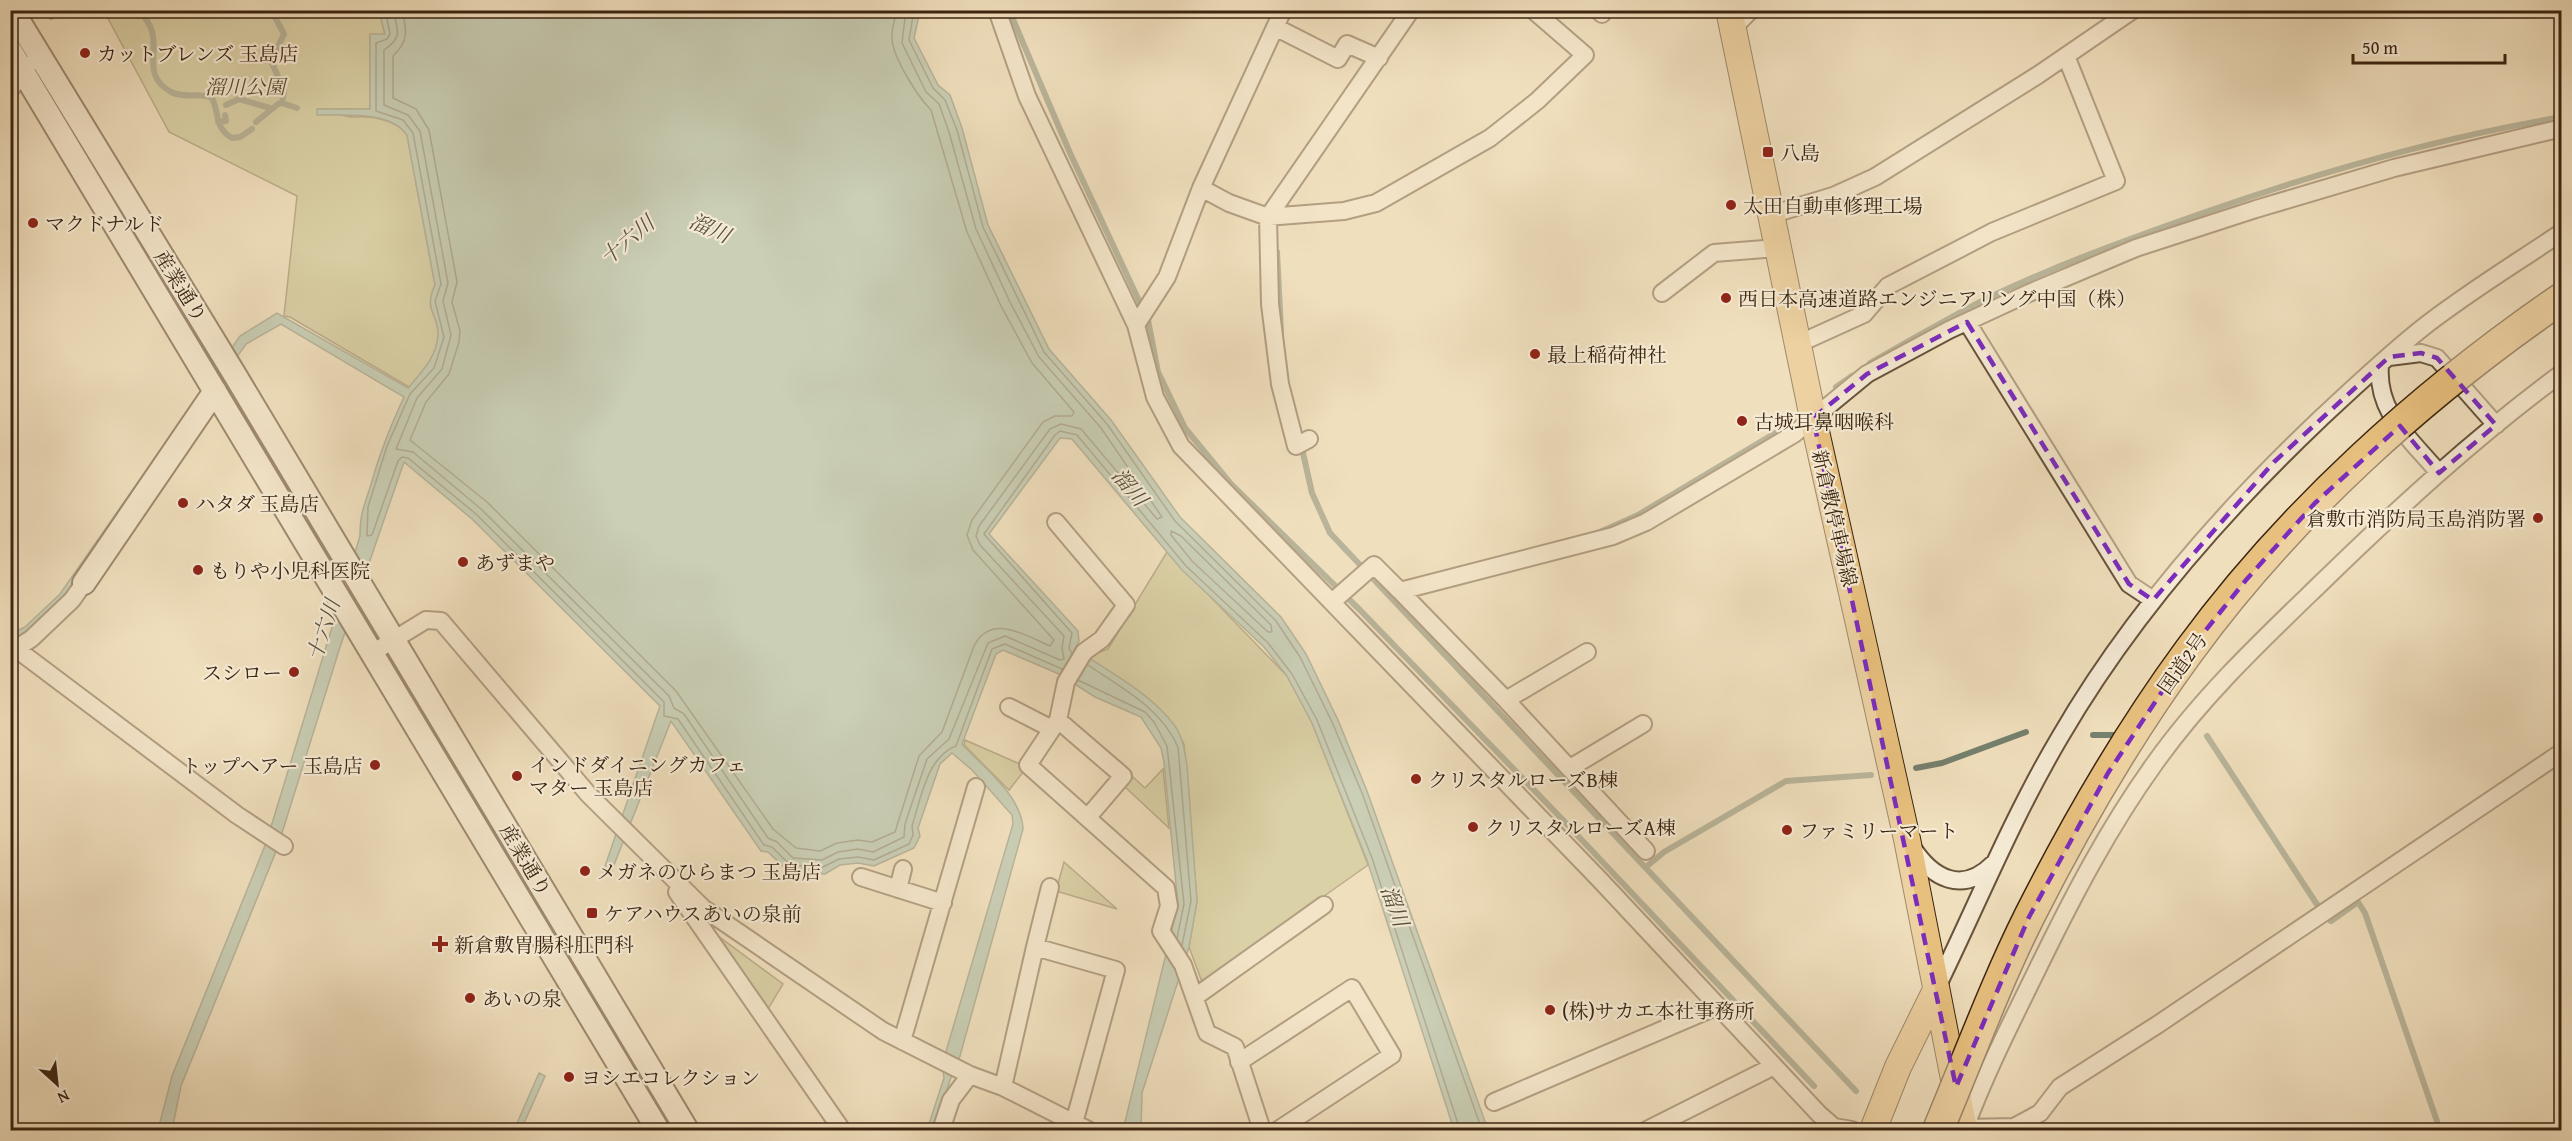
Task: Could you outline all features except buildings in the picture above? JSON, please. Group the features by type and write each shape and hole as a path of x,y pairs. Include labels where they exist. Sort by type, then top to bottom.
{"highway":[{"name":"国道2号","path":"1958,1130 2029,917 2108,773 2189,651 2246,580 2315,503 2444,387 2562,298"}],"main road":[{"name":"新倉敷停車場線","path":"1738,16 1770,215 1907,839 1936,990 1958,1130"},
{"path":"1873,1131 1898,1067 1936,990"},
{"path":"1931,1131 1958,1130"}],"street":[{"name":"産業通り","path":"12,10 348,562 687,1131"},
{"path":"998,10 1027,96 1136,325 1155,397 1181,446 1219,489 1339,596 1718,1006 1834,1127 1852,1131"},
{"path":"1136,325 1167,277 1201,188 1282,10"},
{"path":"1304,441 1280,384 1270,304 1274,217 1411,10"},
{"path":"1201,188 1229,203 1274,217 1344,211 1376,202 1490,138 1537,101 1585,55 1533,10"},
{"path":"1770,215 1833,196 1875,177 2066,56 2133,10"},
{"path":"1275,27 1338,59 1347,44 1379,58"},
{"name":"産業通り","path":"10,50 17,81 215,391 658,1131"},
{"path":"17,81 36,51"},
{"path":"1798,344 1864,314 1888,286 1992,232 2116,181 2066,56"},
{"path":"1396,587 1613,536 1646,522 1794,434 1867,374 2029,293 2158,241 2394,168 2562,128"},
{"path":"1936,990 1994,863 2060,737 2115,651 2153,600 2226,512 2266,471 2384,361 2421,329 2562,232"},
{"path":"1662,293 1714,253 1777,248"},
{"path":"1967,322 2129,584 2153,600"},
{"path":"2384,361 2421,353 2437,358 2496,424"},
{"path":"2384,361 2378,386 2386,409 2439,473"},
{"path":"2562,373 2496,424 2439,473 2235,666 2187,721 2154,764 2073,896 1958,1130 2014,1127 2040,1113 2060,1087 2562,752"},
{"path":"215,391 84,583 55,616 30,639 13,650 284,846"},
{"path":"1056,522 1126,605 1102,639 1084,652 1066,682 1055,724 1028,765 1166,888 1169,906 1161,931 1183,965 1207,1033 1234,1047 1262,1131"},
{"path":"1339,596 1374,565 1506,700 1646,851"},
{"path":"372,653 426,620 441,621 589,795 662,870 703,908 883,1031 970,1075 1003,1087 1081,1127 1116,970 1035,947"},
{"path":"1506,700 1587,652"},
{"path":"1009,707 1055,724 1123,777 1088,817"},
{"path":"1570,768 1643,724"},
{"path":"902,1041 976,787"},
{"path":"1907,839 1929,871 1943,879 1962,880 1983,874 1994,863"},
{"path":"662,870 706,938 842,1131"},
{"path":"898,889 903,870"},
{"path":"861,877 943,903"},
{"path":"1003,1087 1050,887"},
{"path":"1195,997 1324,905"},
{"path":"1239,1062 1352,988 1392,1055 1278,1131"},
{"path":"1494,1102 1718,1006"},
{"path":"1647,1131 1774,1065"},
{"path":"942,1131 951,1100 970,1075"}],"highlighted area":[{"path":"1967,322 2129,584 2153,600 2274,462 2389,357 2421,353 2437,358 2496,425 2439,473 2400,426 2315,503 2246,580 2189,651 2108,773 2029,917 1956,1087 1813,418 1867,374"}],"green space":[{"name":"溜川公園","path":"104,11 379,11 385,35 370,35 370,109 318,109 347,116 370,117 391,122 407,135 435,285 430,301 438,334 432,356 409,387 290,317 284,316 297,196 169,132"},
{"path":"1167,552 1287,676 1312,723 1368,865 1202,982 1189,947 1197,901 1184,744 1176,730 1155,706 1090,659 1092,655 1108,649"},
{"path":"965,740 1020,764 1024,771 1009,790 964,745"},
{"path":"1163,769 1169,828 1125,787 1133,777 1145,788"},
{"path":"1064,862 1117,909 1056,891"},
{"path":"710,930 783,984 768,1009"}],"water":[{"path":"379,11 920,11 914,38 938,85 950,95 962,128 988,225 1049,349 1111,420 1180,517 1281,617 1306,654 1338,720 1367,791 1488,1130 1454,1130 1367,860 1312,723 1287,676 1264,647 1182,570 1072,439 1060,438 989,534 1078,631 1079,641 1075,649 1142,693 1165,714 1180,735 1187,766 1197,901 1189,947 1142,1093 1141,1130 1123,1130 1178,905 1164,762 1161,748 1141,717 1095,697 1059,674 1003,650 996,654 962,744 1009,794 1021,817 1023,829 958,1063 950,1080 935,1130 927,1130 944,1078 942,1065 1013,824 1012,815 972,770 952,753 940,764 918,828 920,836 914,848 874,866 858,863 840,865 825,874 788,871 768,852 761,851 671,721 610,875 603,872 660,706 472,519 404,462 340,647 277,849 181,1086 172,1130 158,1130 172,1076 266,843 360,536 365,502 382,449 404,397 281,324 246,344 65,600 11,646 11,634 25,627 60,594 240,336 277,313 408,388 431,357 438,335 431,307 435,285 407,135 389,121 378,118 317,115 317,109 370,109 370,34 385,34"},
{"path":"539,1073 545,1076 521,1130 514,1130"}],"waterway":[{"path":"51,17 55,10"},
{"path":"138,10 148,22 152,33 153,65 160,84 176,94 212,98 222,130 232,138 240,137 252,129"},
{"path":"271,10 284,34 271,61 284,90 282,103"},
{"path":"1009,10 1070,153 1148,320 1158,372 1185,428 1231,484 1360,610 1562,819 1814,1086"},
{"path":"226,105 239,99 270,108"},
{"path":"256,122 278,104 282,103 297,108"},
{"path":"218,122 226,121 225,115"},
{"path":"1870,363 1986,299 2038,275 2170,224 2377,158 2469,135 2562,117"},
{"path":"1277,252 1281,332"},
{"path":"1836,387 1852,376"},
{"path":"1600,532 1638,515 1794,422"},
{"path":"1301,444 1312,493 1330,533 1856,1091"},
{"path":"1916,768 1942,763 2026,732"},
{"path":"2093,735 2120,735"},
{"path":"2207,736 2316,903 2331,921 2358,902 2365,913 2440,1130"},
{"path":"1646,867 1664,852 1786,781 1871,775"}],"place":[{"name":"カットブレンズ 玉島店","path":"85,53"},
{"name":"八島","path":"1768,152"},
{"name":"太田自動車修理工場","path":"1731,205"},
{"name":"マクドナルド","path":"33,223"},
{"name":"西日本高速道路エンジニアリング中国（株）","path":"1726,298"},
{"name":"最上稲荷神社","path":"1535,354"},
{"name":"古城耳鼻咽喉科","path":"1742,421"},
{"name":"ハタダ 玉島店","path":"183,503"},
{"name":"倉敷市消防局玉島消防署","path":"2538,518"},
{"name":"あずまや","path":"463,562"},
{"name":"もりや小児科医院","path":"198,570"},
{"name":"スシロー","path":"294,672"},
{"name":"トップヘアー 玉島店","path":"375,765"},
{"name":"インドダイニングカフェ マター 玉島店","path":"517,776"},
{"name":"クリスタルローズB棟","path":"1416,779"},
{"name":"クリスタルローズA棟","path":"1473,827"},
{"name":"ファミリーマート","path":"1787,830"},
{"name":"メガネのひらまつ 玉島店","path":"585,871"},
{"name":"ケアハウスあいの泉前","path":"592,913"},
{"name":"新倉敷胃腸科肛門科","path":"440,944"},
{"name":"あいの泉","path":"470,998"},
{"name":"(株)サカエ本社事務所","path":"1550,1010"},
{"name":"ヨシエコレクション","path":"569,1077"}],"water label":[{"name":"溜川","path":"710,228"},
{"name":"十六川","path":"627,240"},
{"name":"溜川","path":"1130,487"},
{"name":"十六川","path":"323,630"},
{"name":"溜川","path":"1395,906"}]}
